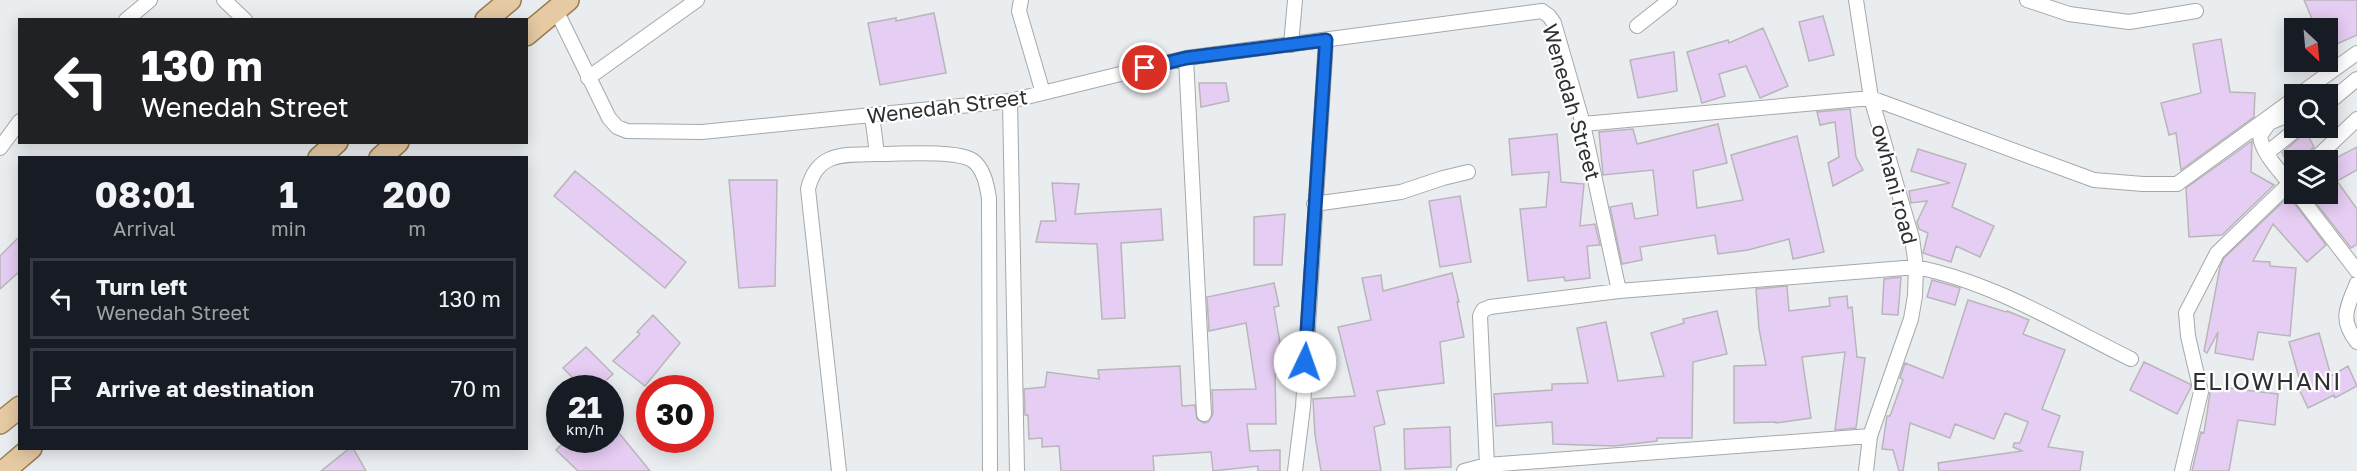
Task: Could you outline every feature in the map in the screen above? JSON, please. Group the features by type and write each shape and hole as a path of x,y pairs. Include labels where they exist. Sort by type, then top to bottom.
{"main road":[{"path":"488,18 510,0"},
{"path":"528,33 562,5"},
{"path":"321,156 335,144"},
{"path":"382,156 396,144"},
{"path":"0,423 18,409"},
{"path":"4,471 29,450"}],"street":[{"path":"128,18 150,0"},
{"path":"224,0 243,18"},
{"path":"588,78 697,0"},
{"path":"1020,0 1019,11 1043,93"},
{"path":"1291,45 1295,0"},
{"path":"1638,26 1670,0"},
{"name":"owhani road","path":"1856,0 1871,98 1912,238 1916,267 1916,296 1911,319 1870,436 1866,471"},
{"path":"2026,0 2069,14 2129,22 2196,11"},
{"name":"Wenedah Street","path":"562,5 588,78 609,118 617,127 627,131 702,132 1010,101 1186,58 1542,11 1554,23 1583,124 1618,291"},
{"path":"1295,471 1303,407 1326,40"},
{"path":"2314,84 2357,52"},
{"path":"1186,58 1204,414"},
{"path":"2338,94 2357,80"},
{"path":"2338,98 2357,91"},
{"path":"1583,124 1871,98 2094,180 2177,184 2284,106"},
{"path":"1010,101 1017,471"},
{"path":"872,115 877,154"},
{"path":"2284,115 2263,129 2260,136 2267,153 2284,175"},
{"path":"2325,150 2357,120"},
{"path":"0,148 18,125"},
{"path":"2267,153 2286,138"},
{"path":"839,471 808,189 812,173 826,160 847,155 877,154 956,155 973,160 987,183 989,198 990,471"},
{"path":"1314,204 1401,192 1468,172"},
{"path":"2182,471 2201,392 2188,336 2186,313 2217,253 2284,189"},
{"path":"2306,204 2357,272"},
{"path":"1487,465 1480,316 1483,310 1490,307 1618,291 1916,267 1976,283 2131,359"},
{"path":"2357,283 2345,320 2357,342"},
{"path":"1464,471 1487,465 1870,436"}],"building":[{"path":"2304,0 2357,0 2357,35 2338,44 2338,18 2312,18"},
{"path":"934,13 946,73 880,85 868,23 896,18 896,21"},
{"path":"1823,16 1834,55 1809,61 1799,22"},
{"path":"1763,28 1788,86 1760,98 1746,66 1719,74 1725,96 1702,103 1687,52 1728,40 1729,43"},
{"path":"2221,39 2230,92 2255,93 2254,117 2181,170 2176,133 2169,135 2161,103 2201,93 2193,44"},
{"path":"1674,52 1677,91 1638,98 1630,60"},
{"path":"1199,83 1226,83 1229,101 1201,107"},
{"path":"1850,109 1856,157 1863,170 1833,186 1828,163 1839,157 1835,122 1820,125 1817,112"},
{"path":"1718,124 1727,163 1693,171 1697,208 1743,200 1731,155 1797,136 1824,252 1793,259 1789,239 1748,250 1718,254 1715,235 1640,247 1642,260 1622,264 1610,207 1632,203 1635,219 1658,215 1653,170 1603,175 1599,132 1633,129 1637,144"},
{"path":"1557,134 1561,182 1584,184 1580,226 1595,224 1600,245 1587,246 1590,278 1565,281 1564,277 1528,281 1520,209 1546,207 1549,172 1512,175 1509,139"},
{"path":"2299,138 2309,138 2314,147 2311,150 2285,150"},
{"path":"2252,141 2251,172 2274,185 2222,235 2189,237 2186,188"},
{"path":"2357,147 2357,170 2338,180 2338,157"},
{"path":"1918,149 1966,164 1952,207 1994,226 1980,257 1956,246 1951,262 1923,253 1928,233 1919,229 1917,222 1927,201 1911,203 1909,191 1950,183 1911,171"},
{"path":"575,171 686,262 665,288 554,196"},
{"path":"729,180 777,180 775,286 739,288"},
{"path":"2338,182 2357,209 2357,244 2351,248 2317,204 2338,204"},
{"path":"1052,183 1079,184 1075,214 1161,209 1163,240 1121,243 1125,318 1102,319 1097,244 1036,242 1041,221 1056,221"},
{"path":"1460,196 1471,262 1440,267 1429,201"},
{"path":"2284,201 2284,204 2295,204 2326,245 2307,262 2273,224 2253,261 2270,262 2270,266 2296,268 2290,336 2258,332 2253,360 2215,353 2218,332 2207,353 2204,351 2220,267 2224,258"},
{"path":"1285,214 1282,265 1254,265 1254,217"},
{"path":"18,238 18,273 0,289 0,256"},
{"path":"1452,273 1464,337 1440,342 1444,383 1377,391 1385,424 1374,427 1381,471 1321,471 1315,435 1313,399 1355,396 1338,327 1371,320 1362,278 1381,275 1383,291"},
{"path":"1901,277 1898,315 1882,314 1884,279"},
{"path":"1932,280 1960,288 1955,305 1927,297"},
{"path":"1274,283 1279,306 1274,307 1285,373 1275,374 1276,424 1247,424 1250,451 1280,450 1280,471 1258,471 1258,466 1213,471 1211,452 1153,456 1154,471 1061,471 1059,446 1042,447 1042,438 1029,439 1024,389 1045,387 1047,372 1099,379 1098,370 1180,366 1182,406 1195,405 1197,419 1204,423 1208,422 1213,414 1212,390 1256,389 1246,323 1209,331 1207,297"},
{"path":"1787,286 1789,311 1830,306 1829,298 1847,296 1848,308 1852,307 1857,357 1865,358 1856,428 1835,430 1845,352 1802,357 1811,418 1776,423 1734,423 1734,366 1766,365 1759,329 1756,289"},
{"path":"1968,300 2029,320 2023,334 2065,350 2042,409 2060,416 2048,447 2083,452 2080,471 1939,471 1938,463 2022,451 2013,447 2014,443 2020,443 2028,422 2005,413 1994,439 1955,424 1950,438 1910,423 1903,471 1899,471 1893,450 1882,449 1887,416 1890,416 1903,380 1900,378 1905,363 1943,378"},
{"path":"1717,311 1727,354 1693,362 1692,438 1657,438 1657,441 1614,446 1553,444 1552,422 1496,426 1494,394 1552,390 1552,384 1588,383 1577,328 1606,322 1618,381 1664,376 1651,333 1684,323 1683,319"},
{"path":"653,315 680,343 654,375 636,375 636,379 613,361 640,334 637,332"},
{"path":"2319,333 2331,376 2348,366 2357,386 2335,398 2334,395 2308,408 2298,387 2301,385 2289,342"},
{"path":"586,347 613,374 570,375 563,368"},
{"path":"2144,362 2190,384 2191,387 2177,414 2130,390"},
{"path":"2211,386 2278,394 2275,425 2238,420 2229,471 2192,471 2201,432 2204,433"},
{"path":"1450,427 1451,467 1405,469 1404,429"},
{"path":"624,439 650,471 578,471 559,453 624,453"},
{"path":"347,450 354,450 366,471 321,471"}],"district":[{"name":"ELIOWHANI","path":"2267,380"}],"route":[{"path":"1145,68 1186,58 1326,40 1305,362"}]}
